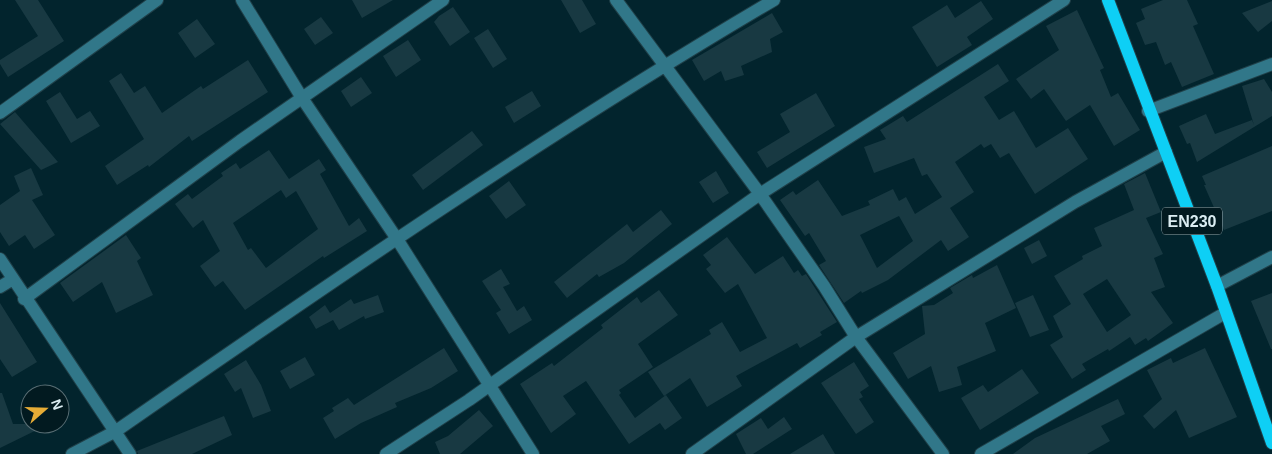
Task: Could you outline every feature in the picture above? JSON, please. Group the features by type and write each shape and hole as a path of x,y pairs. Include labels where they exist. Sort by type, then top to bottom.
{"main road":[{"name":"EN230","path":"1108,0 1148,111 1166,152 1268,423 1272,443"}],"street":[{"path":"0,113 157,0"},
{"path":"242,0 302,98 397,239 533,454"},
{"path":"24,299 240,141 443,0"},
{"path":"616,0 760,194 824,286 856,337 944,454"},
{"path":"72,454 116,432 397,239 664,65 774,0"},
{"path":"386,454 489,386 760,194 1064,0"},
{"path":"1148,111 1272,64"},
{"path":"692,454 856,337 1075,202 1166,152"},
{"path":"1217,286 1272,257"},
{"path":"0,259 24,299 130,454"},
{"path":"0,287 12,279"},
{"path":"981,454 1225,313"}],"building":[{"path":"15,0 38,0 64,41 8,77 0,64 0,60 38,36"},
{"path":"352,0 393,0 362,18"},
{"path":"561,0 582,0 596,24 580,33"},
{"path":"1163,0 1187,0 1198,24 1193,26 1214,74 1182,87 1171,62 1165,65 1156,42 1145,45 1136,23 1145,19 1141,9"},
{"path":"981,1 993,19 967,37 972,45 937,67 912,27 947,5 955,18"},
{"path":"1272,1 1272,21 1258,32 1242,13"},
{"path":"453,7 470,32 450,46 434,22 439,16"},
{"path":"1077,10 1104,68 1100,70 1111,97 1118,93 1140,130 1114,146 1090,105 1066,121 1044,89 1031,99 1016,79 1059,50 1046,26"},
{"path":"772,13 783,32 770,39 772,52 741,66 744,75 725,81 721,71 704,81 692,60"},
{"path":"321,17 333,33 315,45 304,29"},
{"path":"197,19 215,44 195,58 178,33"},
{"path":"488,29 507,59 493,68 474,38"},
{"path":"408,40 421,60 396,77 383,56"},
{"path":"248,60 268,92 192,141 189,136 149,167 148,165 117,185 105,166 144,139 109,81 121,73 134,93 145,86 162,113 201,86 203,89"},
{"path":"998,64 1009,81 984,97 999,120 1014,111 1036,148 1068,128 1088,159 1035,194 1009,153 1000,158 991,144 984,148 981,144 955,162 974,192 950,208 969,237 948,251 941,240 888,280 862,293 861,291 844,303 819,265 826,261 809,233 805,236 780,200 793,191 796,195 818,180 842,216 870,205 868,201 893,189 899,201 906,197 915,214 942,197 927,174 922,176 914,158 874,173 864,147 886,139 880,130 903,116 907,122","holes":["899,216 913,241 877,268 860,235"]},
{"path":"361,77 372,93 351,107 341,91"},
{"path":"1264,79 1272,92 1272,116 1197,162 1190,143 1187,144 1179,126 1206,114 1215,134 1252,120 1254,125 1242,86"},
{"path":"532,91 541,106 514,123 505,107"},
{"path":"60,92 77,119 90,111 100,126 71,143 46,101"},
{"path":"816,93 835,126 767,168 757,152 790,132 780,114"},
{"path":"15,112 58,162 41,170 0,124"},
{"path":"472,131 483,145 423,190 412,175"},
{"path":"1272,146 1272,211 1224,230 1204,185 1206,185 1202,176"},
{"path":"269,150 289,179 319,159 326,170 320,174 349,226 359,218 367,231 324,258 323,256 245,310 223,281 215,287 200,266 220,251 203,220 193,228 175,204 188,194 192,199 223,176 221,173 236,163 240,169","holes":["281,190 286,198 296,191 318,229 266,268 251,248 248,250 233,223"]},
{"path":"31,168 43,195 32,200 55,235 34,249 25,235 9,246 0,232 0,205 20,191 14,176"},
{"path":"716,171 729,193 713,203 699,182"},
{"path":"1145,173 1161,212 1146,218 1163,254 1154,258 1165,287 1151,292 1173,323 1148,341 1146,338 1135,345 1130,337 1109,351 1108,349 1082,364 1086,370 1072,379 1050,345 1063,337 1053,316 1071,304 1054,276 1083,259 1082,256 1102,246 1094,228 1134,210 1124,184","holes":["1107,279 1131,315 1107,332 1083,294"]},
{"path":"509,181 526,205 506,219 489,196"},
{"path":"661,210 672,224 624,263 599,277 597,274 567,298 554,282 627,224 633,232"},
{"path":"126,235 141,258 137,261 153,295 116,313 102,282 73,302 60,283"},
{"path":"727,237 755,274 783,256 794,273 798,270 802,276 806,274 837,322 820,332 822,335 800,348 797,343 736,376 742,386 707,407 690,378 664,396 648,372 711,334 709,330 722,322 740,352 767,338 738,284 725,293 706,269 711,265 703,255"},
{"path":"1039,240 1047,256 1032,264 1024,248"},
{"path":"997,265 1016,308 985,323 996,351 957,367 962,385 939,392 931,366 908,379 893,353 925,334 922,306 934,305 953,293 950,288 972,275 973,278"},
{"path":"501,269 510,284 503,287 517,311 524,306 532,320 509,334 496,313 501,310 482,281"},
{"path":"659,290 678,315 638,344 653,367 619,390 621,393 619,395 635,418 666,395 682,418 665,430 660,423 629,444 586,381 563,396 576,414 551,433 520,384 552,363 554,366 603,328 601,325 637,297 641,303"},
{"path":"1272,293 1272,349 1271,349 1251,301"},
{"path":"378,295 384,312 365,319 364,316 339,330 333,320 316,329 309,317 325,305 330,313 351,299 354,304"},
{"path":"1033,295 1049,330 1030,337 1015,303"},
{"path":"0,303 37,362 12,377 0,359"},
{"path":"444,348 458,371 431,388 395,403 397,407 361,423 335,439 323,418 334,411 332,408 348,398 354,405"},
{"path":"1205,348 1237,417 1189,438 1176,410 1154,429 1143,416 1162,399 1147,370 1171,358 1173,363"},
{"path":"305,357 315,375 290,389 280,371"},
{"path":"246,360 261,385 271,411 253,418 241,388 235,392 224,374"},
{"path":"854,362 869,386 860,392 863,397 859,399 874,422 856,434 821,383"},
{"path":"1022,369 1039,393 980,430 961,398 983,385 988,392"},
{"path":"0,393 2,393 13,424 20,424 20,434 29,434 0,448"},
{"path":"1118,399 1125,414 1101,426 1110,441 1087,454 1013,454 1035,438"},
{"path":"479,410 493,426 460,454 440,454 435,442 448,436"},
{"path":"224,416 232,435 192,454 138,454 137,451"},
{"path":"784,417 792,429 753,454 746,454 736,434 761,418 768,429"},
{"path":"823,434 835,454 790,454"}]}
